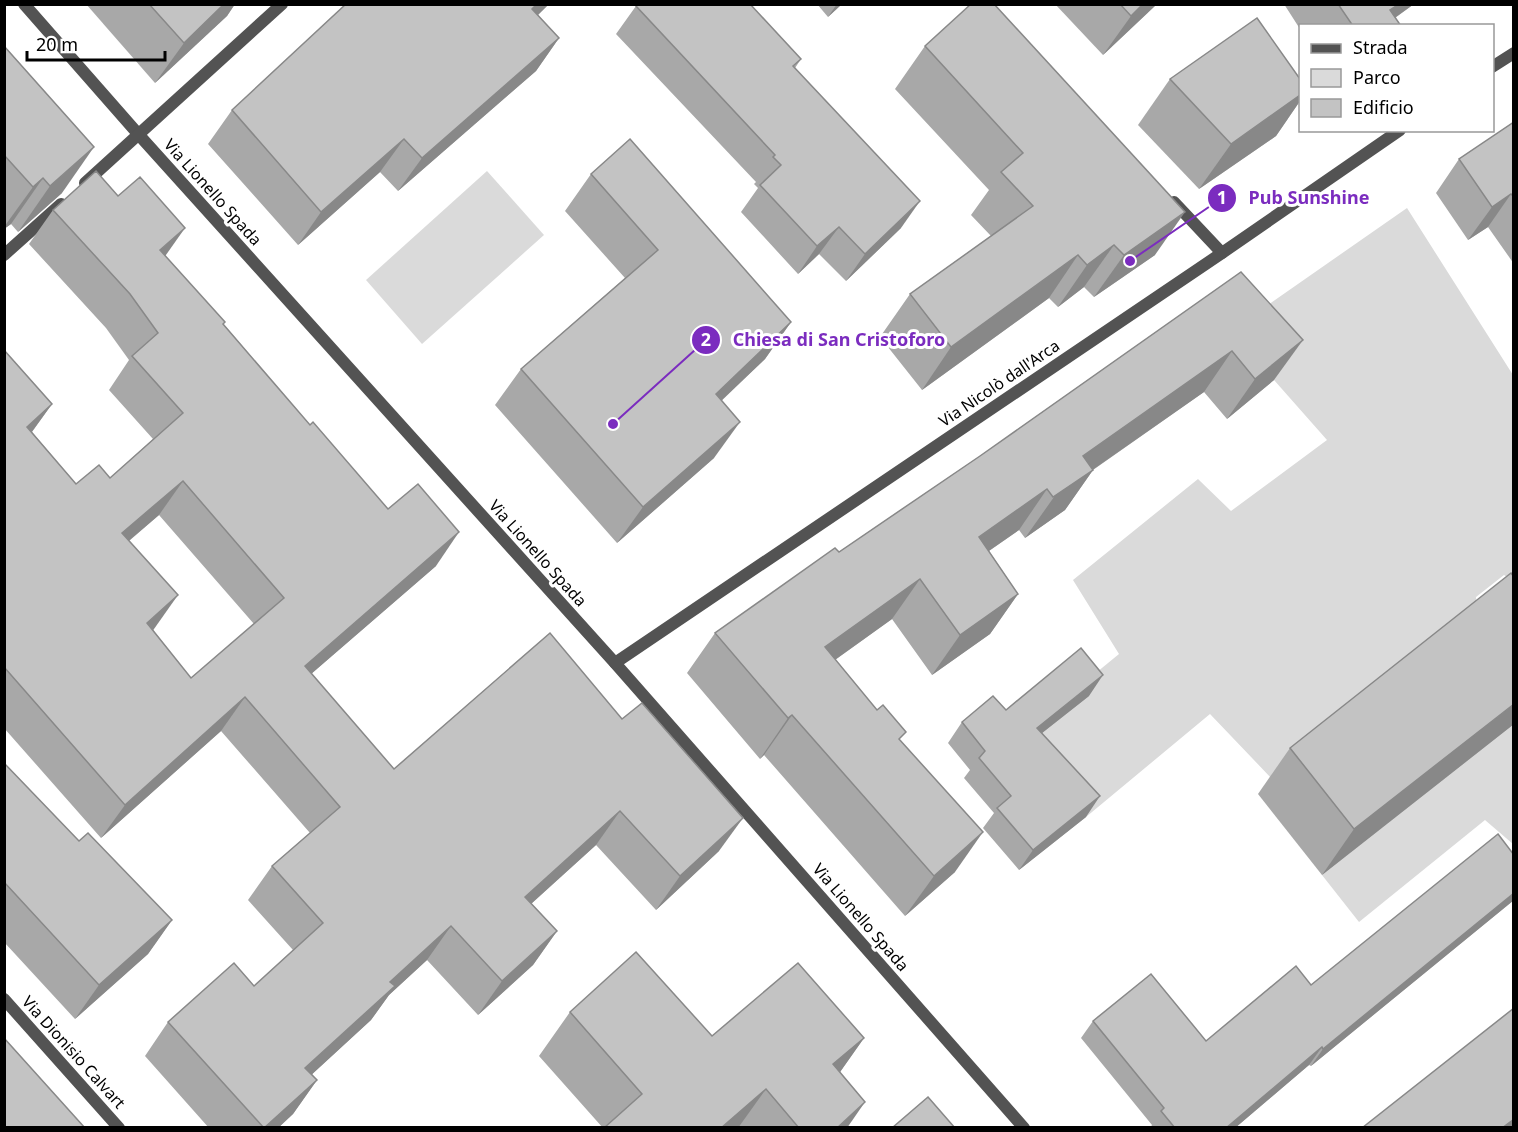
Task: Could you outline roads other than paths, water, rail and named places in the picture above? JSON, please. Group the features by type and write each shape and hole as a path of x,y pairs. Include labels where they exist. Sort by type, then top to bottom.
{"street":[{"name":"Via Lionello Spada","path":"24,4 139,135 615,663 1024,1128"},
{"path":"4,255 282,4"},
{"path":"1494,66 1514,53"},
{"name":"Via Nicolò dall'Arca","path":"615,663 1397,132"},
{"path":"1166,193 1222,253"},
{"name":"Via Dionisio Calvart","path":"4,999 119,1128"}],"place":[{"name":"Pub Sunshine","path":"1130,261"},
{"name":"Chiesa di San Cristoforo","path":"613,424"}]}
